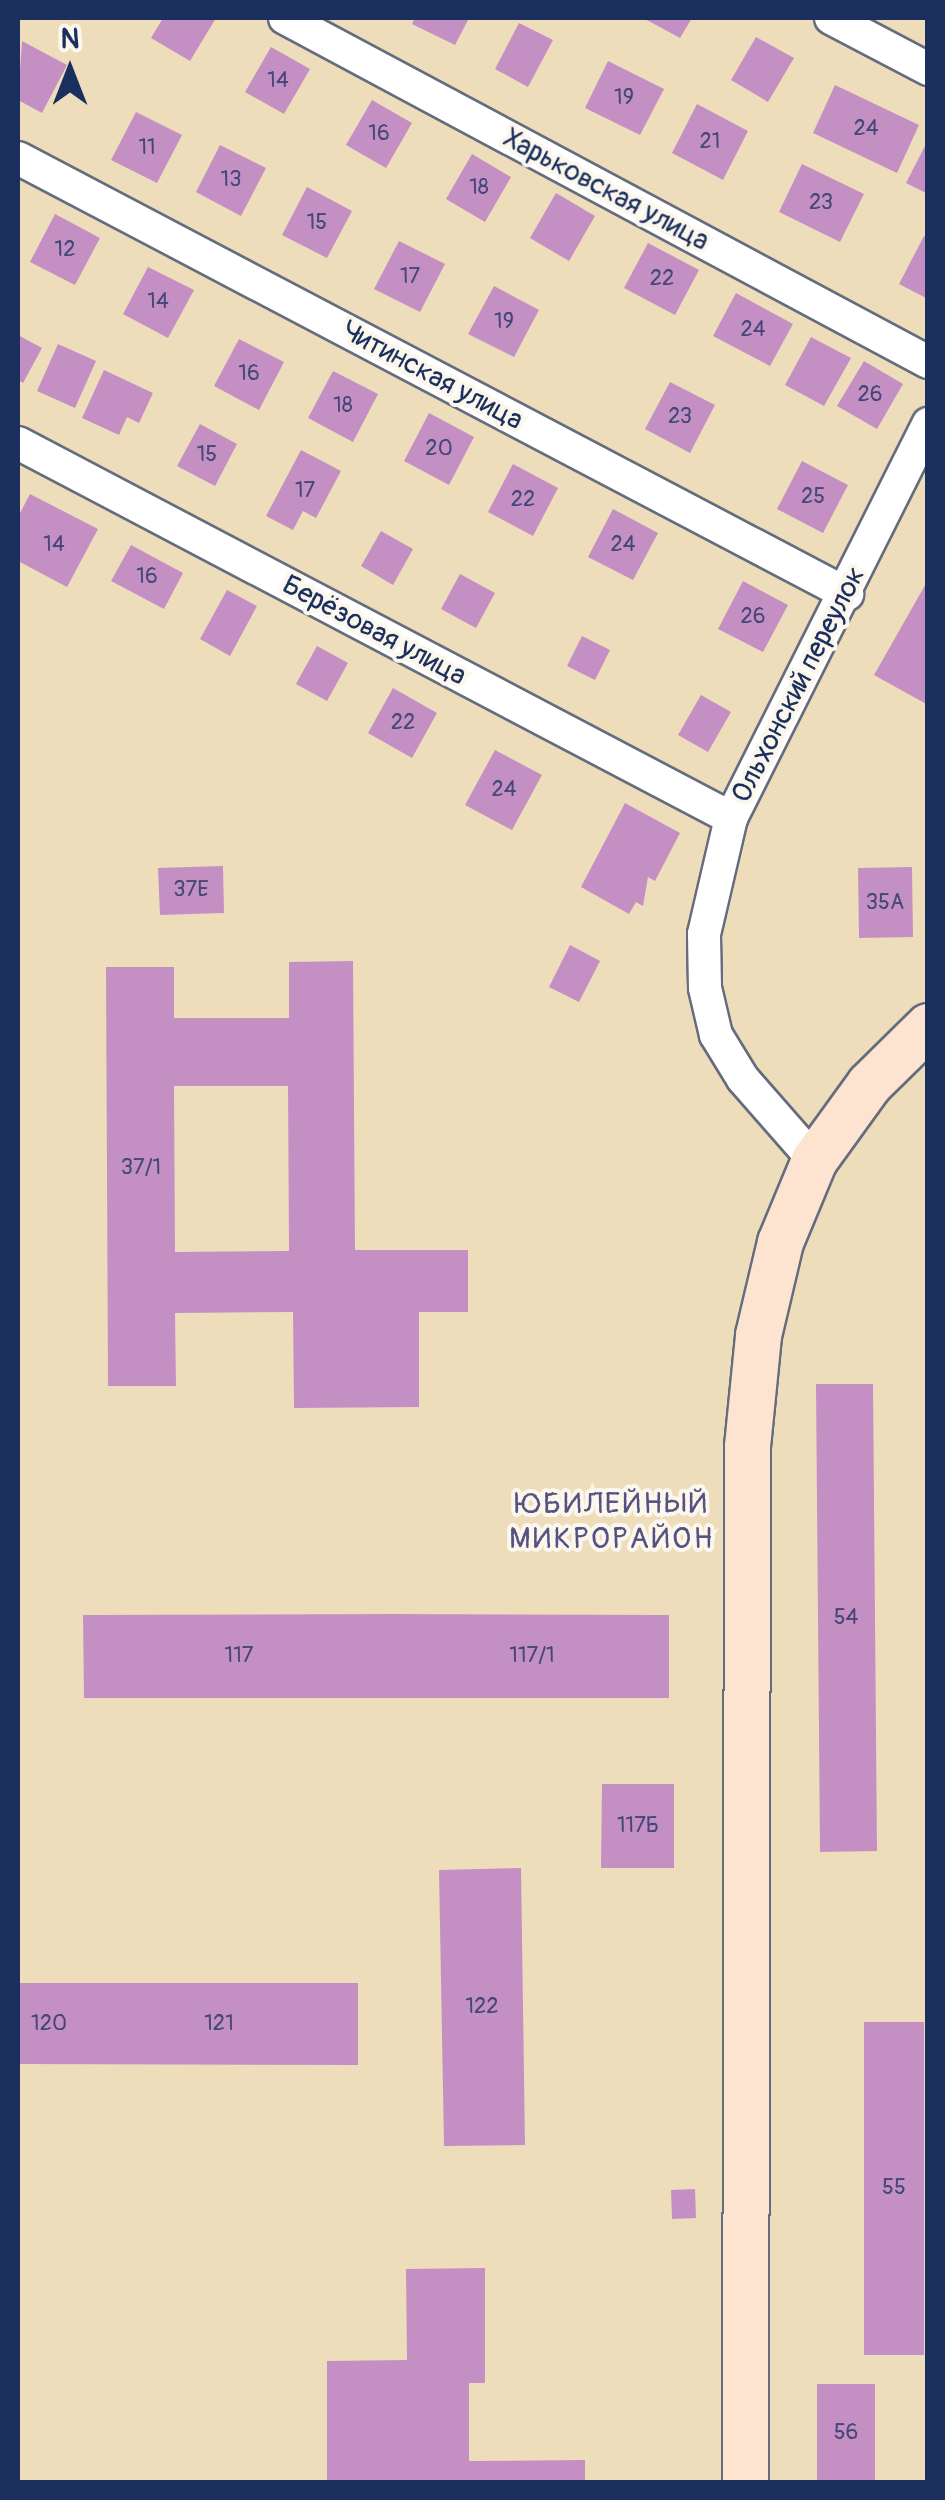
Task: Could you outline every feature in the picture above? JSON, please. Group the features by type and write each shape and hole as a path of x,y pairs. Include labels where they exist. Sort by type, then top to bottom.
{"street":[{"name":"Харьковская улица","path":"285,18 928,362"},
{"path":"831,18 928,69"},
{"name":"Читинская улица","path":"18,158 847,594"},
{"name":"Ольхонский переулок","path":"814,1160 743,1078 716,1035 705,988 704,934 731,818 847,594 928,424"},
{"name":"Берёзовая улица","path":"18,443 731,818"},
{"path":"745,2482 747,1446 762,1316 780,1242 814,1160 870,1084 928,1026"}],"building":[{"path":"163,18 216,18 190,61 151,38"},
{"path":"415,18 469,18 455,45 412,24"},
{"path":"643,18 692,18 680,38"},
{"path":"519,23 553,40 528,87 495,69"},
{"path":"756,37 794,58 768,102 731,80"},
{"path":"22,41 67,65 42,113 18,100"},
{"path":"271,47 310,69 284,114 245,92"},
{"path":"608,61 664,89 640,135 585,108"},
{"path":"835,85 919,125 897,173 813,133"},
{"path":"372,100 412,123 386,168 346,145"},
{"path":"697,104 748,131 723,180 672,153"},
{"path":"136,112 182,135 157,183 111,160"},
{"path":"928,140 928,194 906,183"},
{"path":"220,145 266,168 241,216 196,192"},
{"path":"472,154 511,177 485,222 446,199"},
{"path":"802,164 864,194 840,242 779,212"},
{"path":"307,187 352,211 327,258 282,235"},
{"path":"556,193 595,216 569,261 530,238"},
{"path":"55,214 100,238 75,285 30,262"},
{"path":"924,236 928,238 928,299 899,284"},
{"path":"399,241 445,264 420,312 374,289"},
{"path":"648,243 699,270 675,315 624,288"},
{"path":"148,267 194,290 168,338 123,314"},
{"path":"494,286 539,310 514,357 468,334"},
{"path":"736,293 793,324 770,366 713,336"},
{"path":"18,335 42,348 23,383 18,380"},
{"path":"811,337 851,358 824,406 785,385"},
{"path":"239,339 284,362 259,410 214,386"},
{"path":"58,344 96,361 75,408 37,391"},
{"path":"864,361 903,384 877,429 837,406"},
{"path":"104,370 153,393 139,423 127,417 119,435 82,418"},
{"path":"333,371 378,394 353,442 308,418"},
{"path":"670,382 715,405 690,453 645,429"},
{"path":"429,413 474,437 449,485 404,461"},
{"path":"200,424 237,444 215,486 177,466"},
{"path":"301,450 341,471 316,518 303,511 293,530 266,516"},
{"path":"802,461 848,485 823,533 777,509"},
{"path":"513,464 558,488 533,536 488,512"},
{"path":"30,494 98,529 67,587 18,561 18,517"},
{"path":"613,509 658,533 633,580 588,557"},
{"path":"381,531 413,549 393,585 361,566"},
{"path":"131,545 183,573 164,609 111,581"},
{"path":"460,574 495,593 476,628 441,609"},
{"path":"928,580 928,705 874,675"},
{"path":"743,581 788,605 763,652 718,629"},
{"path":"227,590 257,606 230,656 200,639"},
{"path":"582,636 610,650 595,680 567,666"},
{"path":"317,646 348,663 327,701 296,684"},
{"path":"393,688 437,713 412,758 368,733"},
{"path":"701,695 731,712 708,752 678,735"},
{"path":"495,750 542,775 512,830 465,805"},
{"path":"625,803 680,833 655,881 648,877 643,906 636,902 629,914 581,887"},
{"path":"223,866 224,913 160,915 158,868"},
{"path":"912,867 913,937 859,938 858,868"},
{"path":"570,945 600,961 579,1002 549,987"},
{"path":"353,961 355,1250 468,1250 468,1312 419,1312 419,1407 294,1408 293,1312 175,1313 176,1386 108,1386 106,967 174,967 174,1018 289,1018 289,962","holes":["174,1086 288,1086 289,1251 175,1252"]},
{"path":"816,1384 873,1384 877,1851 820,1852"},
{"path":"83,1615 669,1615 669,1698 84,1698"},
{"path":"602,1784 674,1784 674,1868 601,1868"},
{"path":"521,1868 525,2145 444,2146 439,1870"},
{"path":"18,1983 358,1983 358,2065 18,2064"},
{"path":"864,2022 924,2022 924,2355 864,2355"},
{"path":"695,2189 696,2218 672,2219 671,2190"},
{"path":"485,2268 485,2383 469,2383 469,2461 585,2460 585,2482 327,2482 327,2361 407,2360 406,2269"},
{"path":"817,2384 875,2384 875,2482 817,2482"}],"district":[{"name":"ЮБИЛЕЙНЫЙ МИКРОРАЙОН","path":"612,1521"}]}
